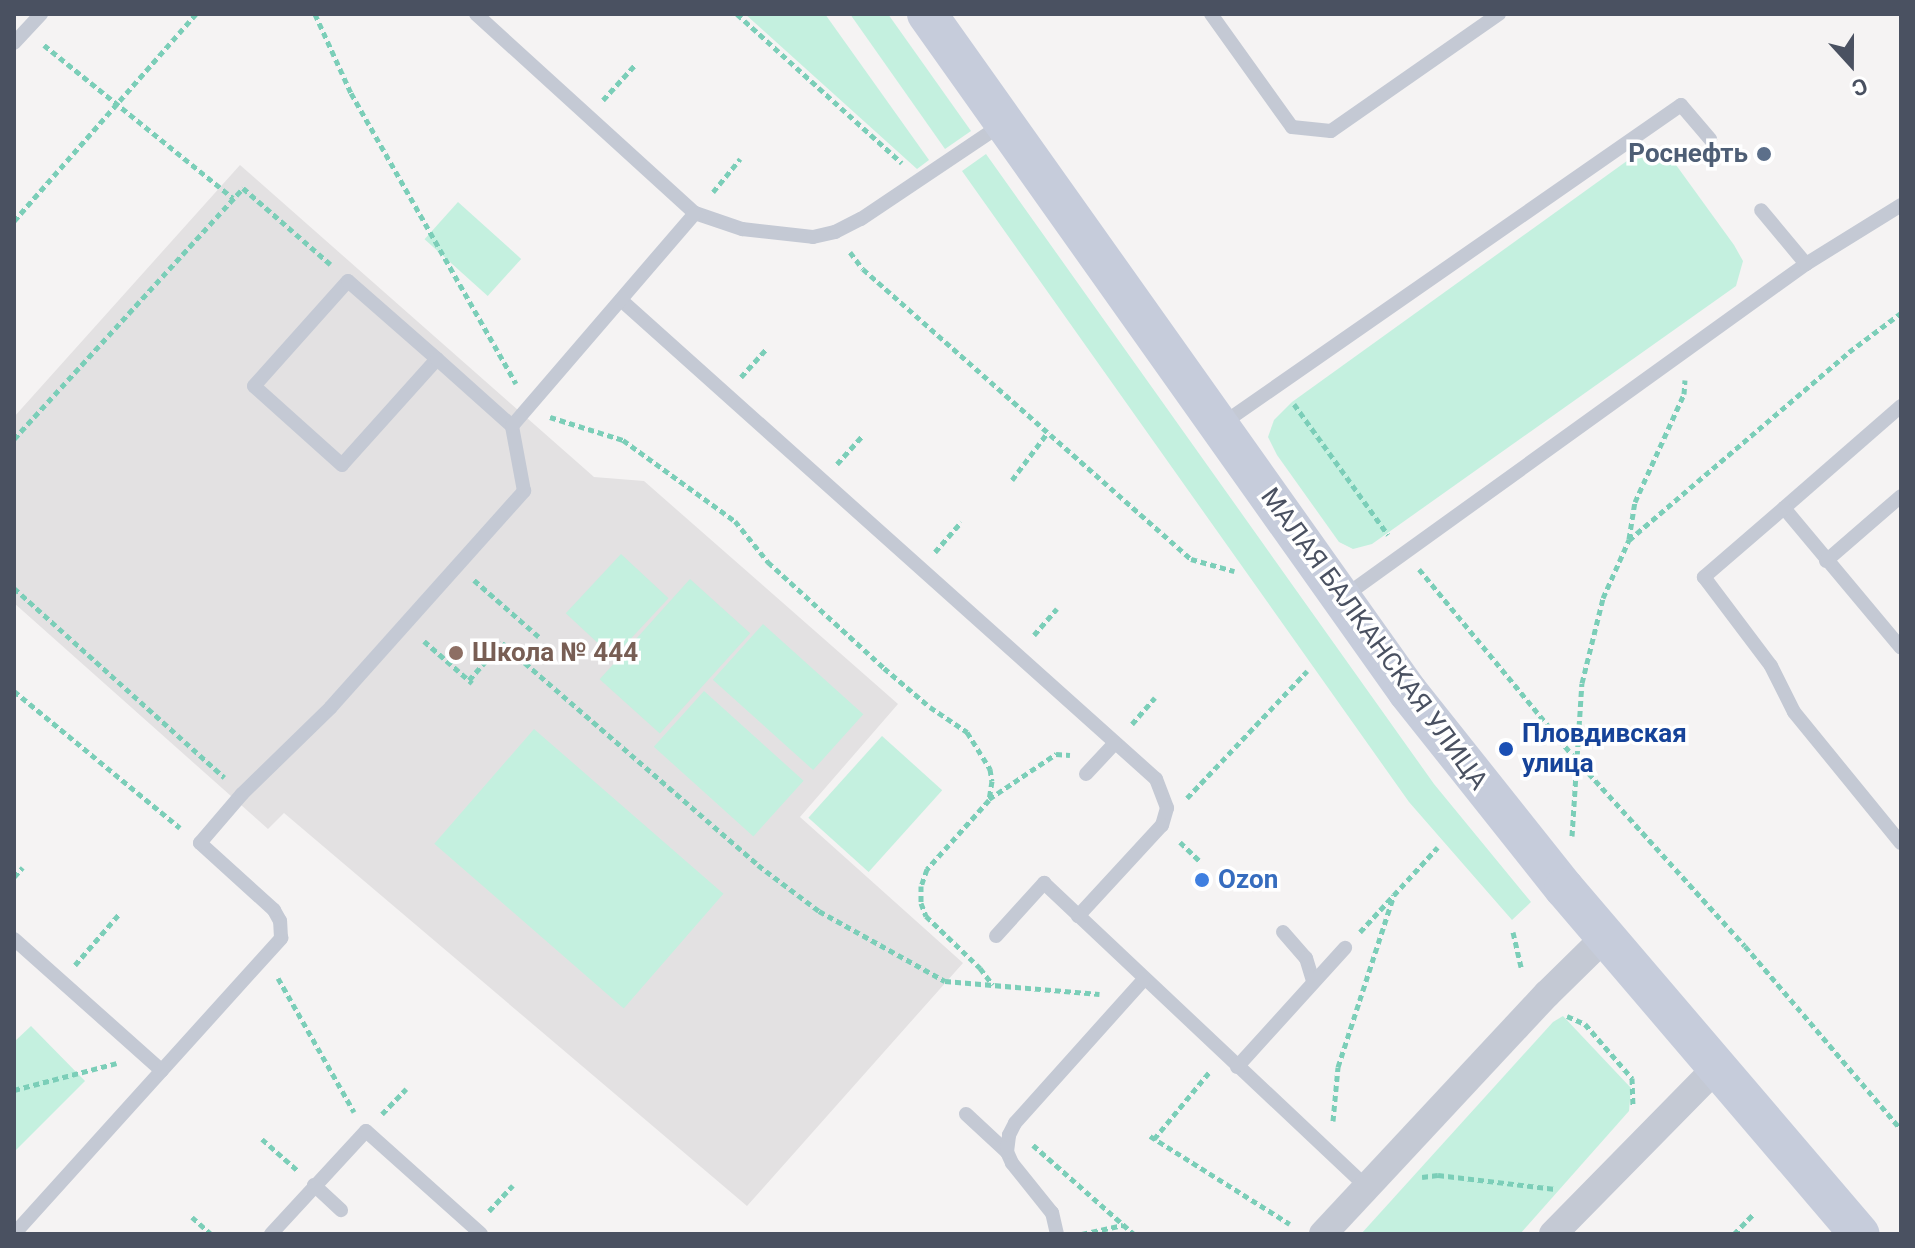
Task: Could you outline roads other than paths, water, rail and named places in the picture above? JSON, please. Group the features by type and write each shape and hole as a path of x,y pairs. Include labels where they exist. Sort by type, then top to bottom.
{"street":[{"name":"МАЛАЯ БАЛКАНСКАЯ УЛИЦА","path":"927,14 1342,598 1483,790 1859,1234"},
{"path":"1323,1234 1365,1186 1605,937"},
{"path":"1553,1234 1717,1067"}],"lane":[{"path":"476,14 695,213 742,229 813,237 835,232 861,219 1004,123"},
{"path":"1211,14 1292,127 1331,131 1499,14"},
{"path":"14,43 32,20"},
{"path":"1219,426 1681,105 1710,139"},
{"path":"1342,598 1806,264 1901,205"},
{"path":"1761,210 1806,264"},
{"path":"512,426 695,213"},
{"path":"14,1234 281,938 280,921 274,910 200,843 242,794 331,707 524,491 512,426 437,359 348,281 254,386 342,465 437,359"},
{"path":"621,300 1156,779 1167,808 1162,825 1078,916"},
{"path":"1901,406 1704,577 1771,666 1794,712 1901,843"},
{"path":"1826,561 1901,496"},
{"path":"1784,508 1900,645"},
{"path":"1086,774 1115,743"},
{"path":"996,936 1044,883 1365,1186"},
{"path":"1283,932 1306,958 1313,981"},
{"path":"14,939 162,1071"},
{"path":"1237,1067 1345,948"},
{"path":"1007,1152 1009,1135 1015,1123 1144,979"},
{"path":"966,1114 1007,1152 1020,1177 1052,1213 1057,1234"},
{"path":"271,1234 366,1131 477,1231"},
{"path":"314,1185 341,1210"}],"place":[{"name":"Роснефть","path":"1764,154"},
{"name":"Школа № 444","path":"456,653"},
{"name":"Пловдивская улица","path":"1506,749"},
{"name":"Ozon","path":"1202,880"}]}
